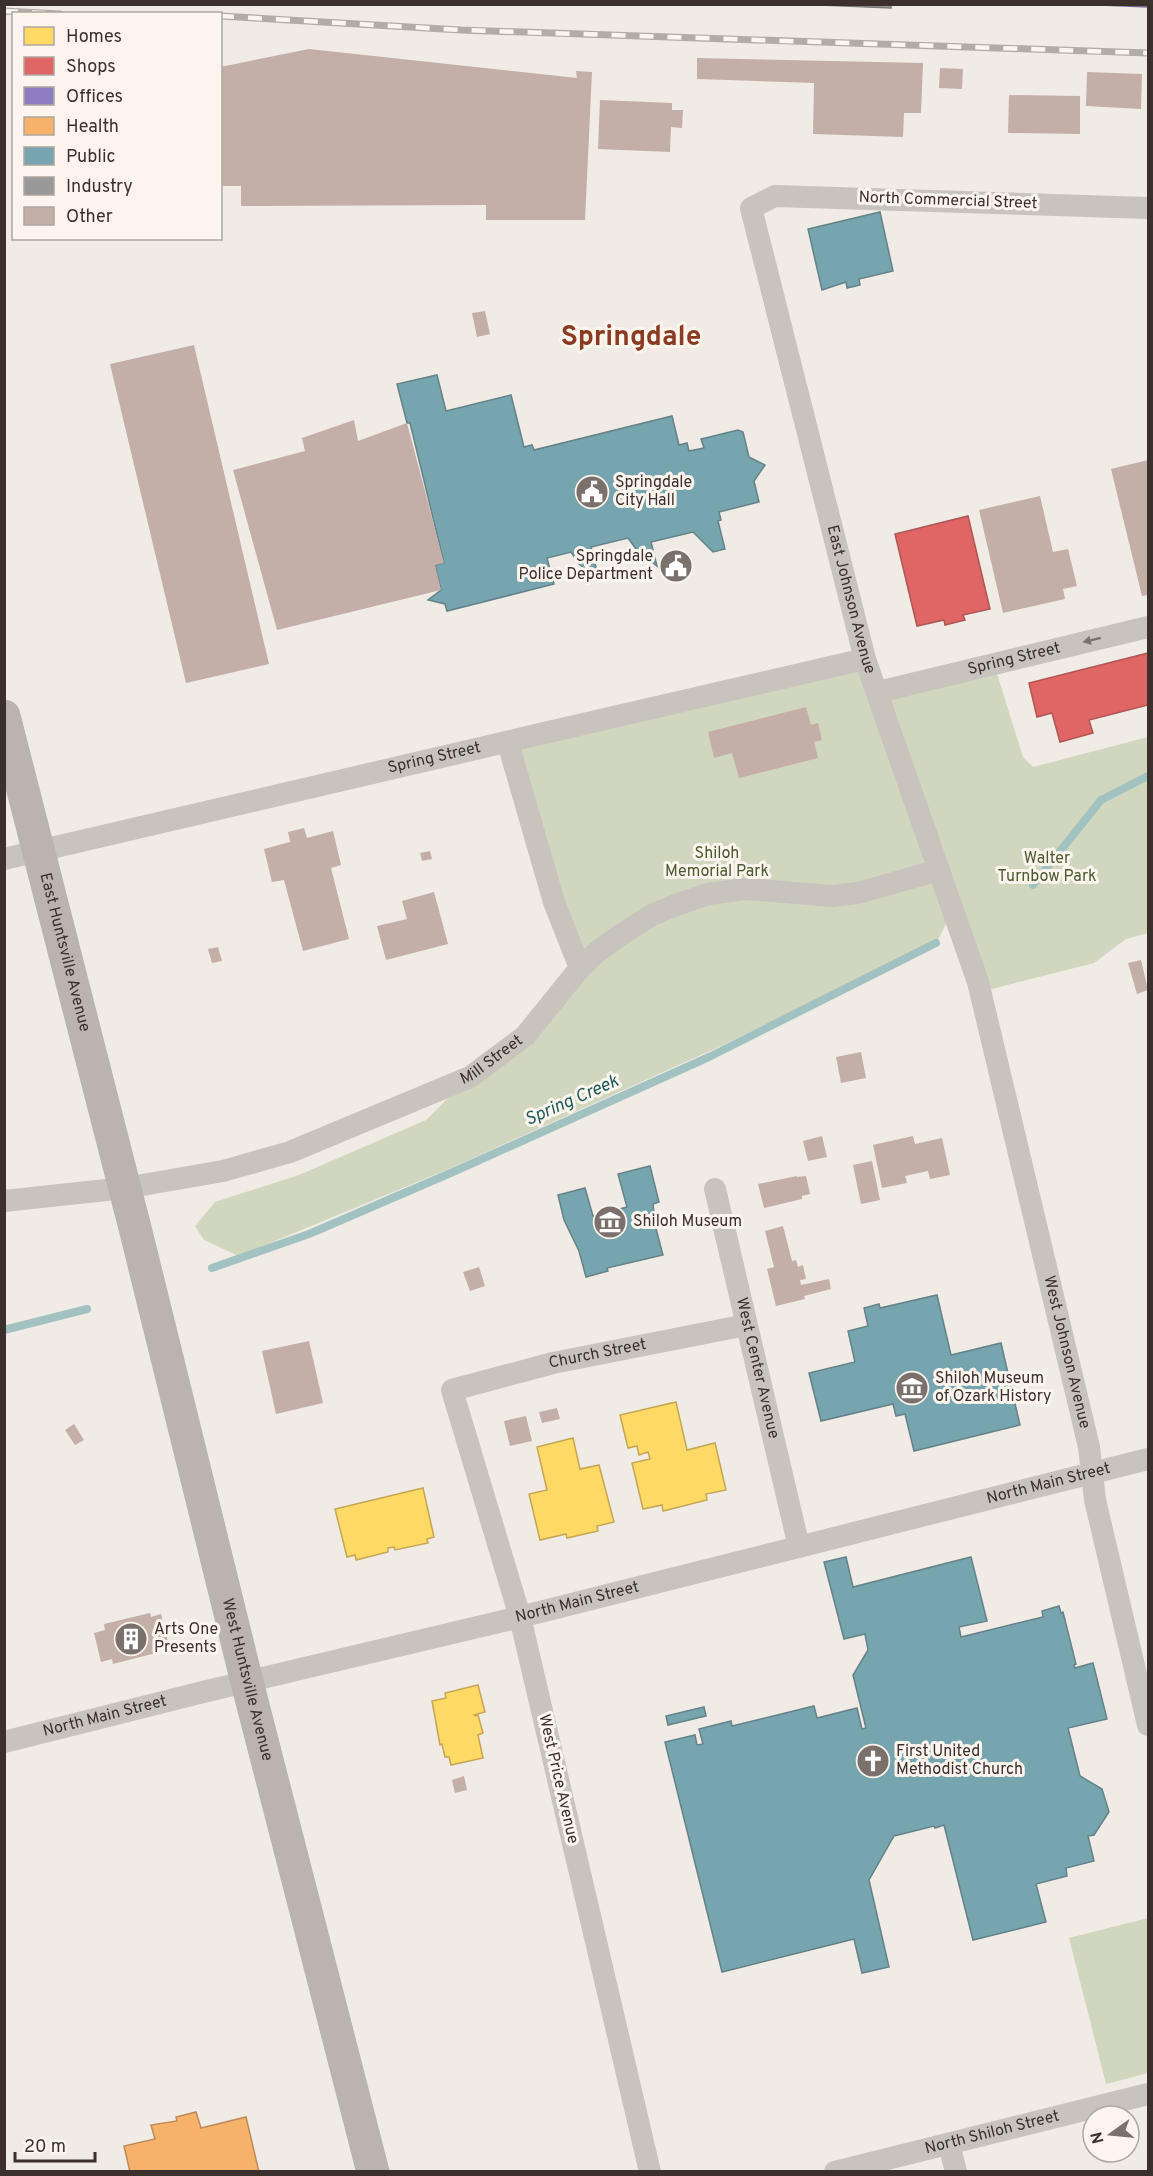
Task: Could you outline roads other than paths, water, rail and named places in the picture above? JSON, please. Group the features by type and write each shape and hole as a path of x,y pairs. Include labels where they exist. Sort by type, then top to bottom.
{"main road":[{"name":"East Huntsville Avenue","path":"4,716 125,1188"},
{"name":"West Huntsville Avenue","path":"125,1188 247,1682 373,2172"}],"street":[{"name":"North Commercial Street","path":"751,208 775,196 1149,208"},
{"name":"East Johnson Avenue","path":"751,208 865,659 978,982"},
{"name":"Spring Street","path":"878,692 1149,627"},
{"name":"Spring Street","path":"4,860 865,659"},
{"path":"508,743 554,903 580,968"},
{"name":"Mill Street","path":"4,1201 125,1188 223,1171 291,1152 470,1077 525,1036 580,968 619,936 652,915 708,894 746,889 831,896 858,893 939,870"},
{"name":"West Johnson Avenue","path":"978,982 1089,1447 1095,1500 1149,1725"},
{"name":"West Center Avenue","path":"715,1189 799,1547"},
{"name":"Church Street","path":"452,1390 554,1363 746,1325"},
{"name":"West Price Avenue","path":"452,1390 520,1617 650,2172"},
{"name":"North Main Street","path":"4,1742 520,1617 1149,1459"},
{"name":"North Shiloh Street","path":"835,2172 1149,2094"},
{"path":"949,2144 956,2172"}],"waterway":[{"name":"Spring Creek","path":"1033,885 1101,800 1148,776"},
{"name":"Spring Creek","path":"212,1268 309,1234 453,1172 709,1057 936,943"},
{"name":"Spring Creek","path":"4,1330 87,1309"}],"railway":[{"path":"4,11 23,12"},
{"path":"222,16 461,30 1148,53"}],"place":[{"name":"Springdale City Hall","path":"592,492"},
{"name":"Springdale Police Department","path":"676,566"},
{"name":"Shiloh Museum","path":"610,1222"},
{"name":"Shiloh Museum of Ozark History","path":"912,1388"},
{"name":"Arts One Presents","path":"131,1639"},
{"name":"First United Methodist Church","path":"873,1761"}],"district":[{"name":"Springdale","path":"631,338"}],"park label":[{"name":"Shiloh Memorial Park","path":"717,863"},
{"name":"Walter Turnbow Park","path":"1047,868"}]}
